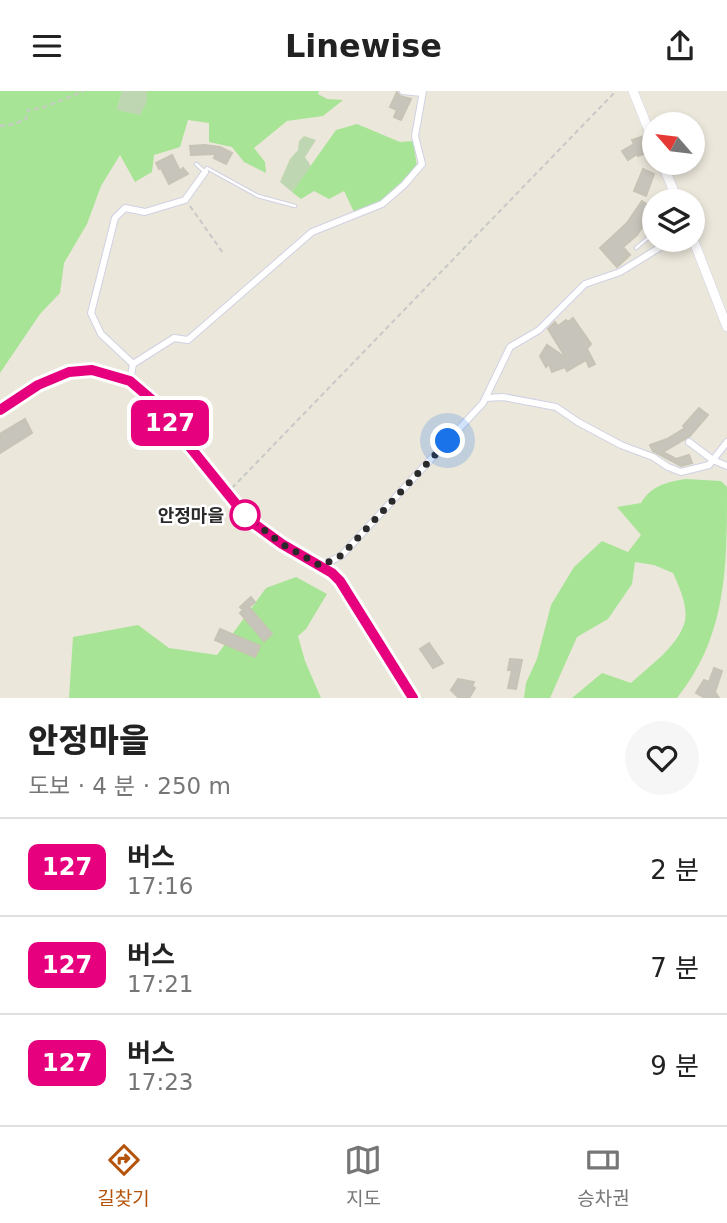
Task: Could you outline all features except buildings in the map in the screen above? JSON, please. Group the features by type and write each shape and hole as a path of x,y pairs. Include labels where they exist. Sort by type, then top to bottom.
{"main road":[{"path":"634,91 642,112"},
{"path":"698,252 727,327"},
{"path":"0,410 38,385 69,372 92,370 130,381 151,399 249,520 340,581 413,698"}],"street":[{"path":"130,381 133,364 174,338 188,340 312,232 382,204 404,185 422,163 415,136 423,92 403,91"},
{"path":"133,364 101,334 91,313 115,218 125,208 145,212 185,200 205,172"},
{"path":"321,566 342,555 486,398 510,347 539,330 585,284 620,272 652,252"},
{"path":"486,398 503,397 556,407 621,445 653,457 681,472 709,465 727,442"},
{"path":"689,442 713,460 727,466"}],"lane":[{"path":"196,164 205,172 207,168 258,197 295,206"},
{"path":"636,249 642,244"}],"path":[{"path":"0,126 26,119 28,110 84,91"},
{"path":"226,494 616,91"},
{"path":"185,200 223,253"}],"green space":[{"path":"0,91 122,91 117,110 147,101 147,91 319,91 318,94 327,99 343,100 323,116 287,121 254,148 265,162 266,173 244,162 232,147 209,142 209,123 188,120 180,147 154,155 152,172 135,182 120,155 101,186 87,224 64,263 60,293 40,314 0,373"},
{"path":"122,91 147,91 147,101 140,115 117,110"},
{"path":"357,124 400,142 413,141 417,166 383,200 354,212 344,191 329,199 314,191 301,199 292,192 336,130"},
{"path":"304,136 316,140 305,157 311,166 292,192 280,182 290,159 298,150 299,141"},
{"path":"686,479 721,481 727,487 726,545 721,599 715,625 694,674 677,698 572,698 602,673 631,683 662,655 681,630 685,621 685,609 673,573 654,565 635,562 632,584 608,619 577,637 550,698 524,698 526,683 537,659 551,605 574,567 602,541 628,552 641,535 617,507 641,503 649,493 660,486"},
{"path":"296,577 327,594 306,629 298,636 305,661 321,698 69,698 73,637 138,625 169,648 217,655 266,588"}],"bus line":[{"name":"127","path":"0,410 38,385 69,372 92,370 130,381 151,399 249,520 282,544 332,573 340,581 413,698"}],"place":[{"name":"안정마을","path":"245,515"}],"route":[{"path":"245,515 282,544 321,566 342,555 448,441"}]}
